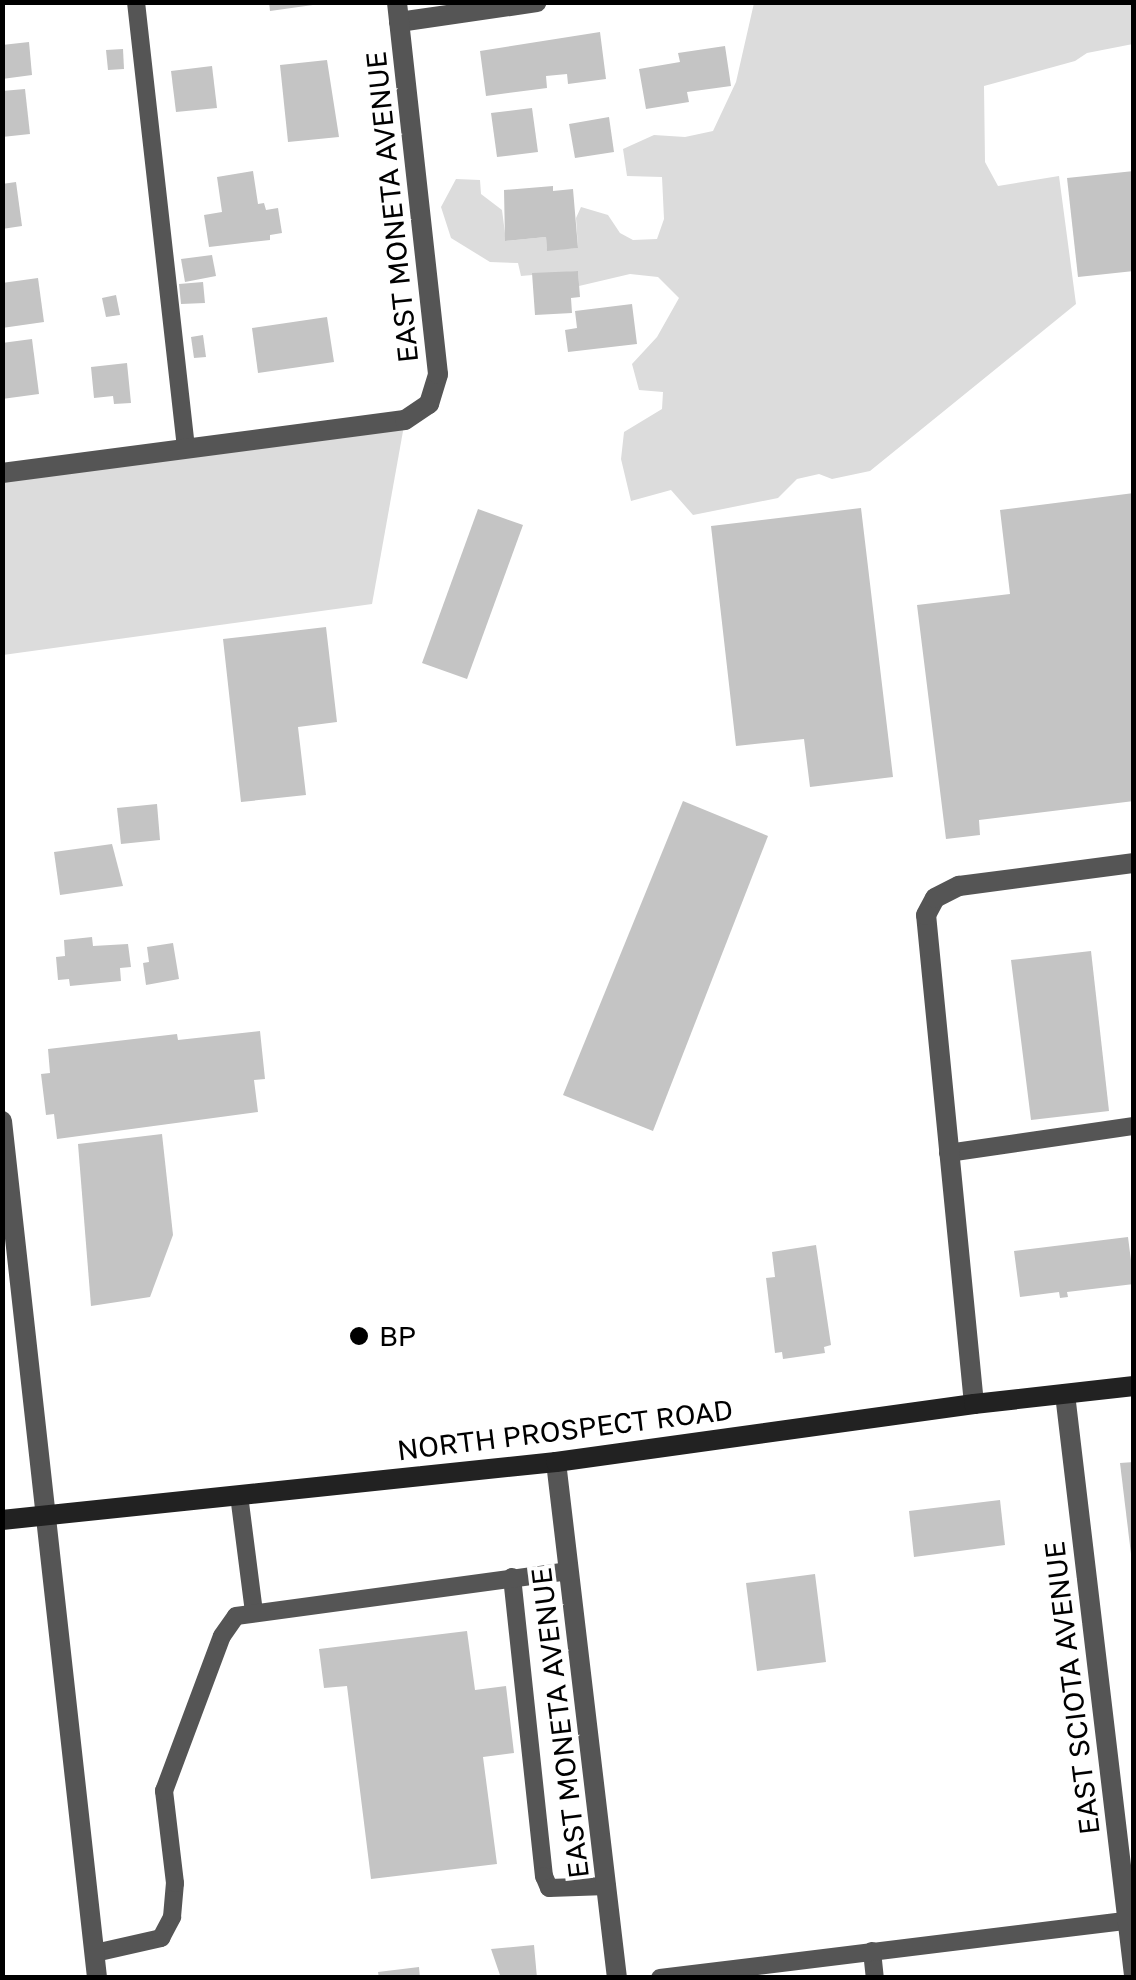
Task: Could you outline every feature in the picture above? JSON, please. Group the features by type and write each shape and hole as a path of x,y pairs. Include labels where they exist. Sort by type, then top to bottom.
{"main road":[{"name":"NORTH PROSPECT ROAD","path":"2,1520 556,1462 974,1404 1134,1386"}],"street":[{"path":"398,12 537,2"},
{"name":"EAST MONETA AVENUE","path":"186,448 405,420 428,404 438,374 398,12"},
{"path":"2,473 186,448"},
{"path":"974,1404 925,938 926,916 935,898 959,886 1134,863"},
{"path":"2,1121 10,1260 47,1516 98,1978"},
{"name":"EAST SCIOTA AVENUE","path":"1065,1394 1134,1975"},
{"name":"EAST MONETA AVENUE","path":"556,1462 617,1978"}],"lane":[{"path":"136,2 186,448"},
{"path":"948,1153 1134,1126"},
{"path":"239,1495 254,1612"},
{"path":"95,1953 161,1938 172,1917 174,1883 164,1791 222,1636 236,1616 569,1571"},
{"path":"512,1577 544,1876 548,1888 607,1886"},
{"path":"660,1978 1127,1921"},
{"path":"872,1952 875,1978"}],"shaded area":[{"path":"754,3 1133,3 1133,44 1087,53 1075,61 984,86 985,162 998,186 1059,176 1076,304 870,471 832,479 819,474 797,479 778,498 693,515 671,490 631,501 621,459 624,432 662,409 663,392 639,390 632,364 657,337 679,298 658,277 630,274 579,286 578,271 521,276 518,263 490,262 451,238 441,207 456,179 480,180 481,194 502,210 506,241 546,237 547,250 578,248 576,218 581,207 608,215 620,233 633,240 657,239 664,219 662,177 627,176 623,149 654,135 685,137 713,131 736,82"},
{"path":"405,420 372,604 3,655 2,473"}],"building":[{"path":"269,2 313,2 313,5 270,11"},
{"path":"600,32 606,79 568,84 567,74 546,76 547,88 486,96 480,51"},
{"path":"29,42 32,75 2,79 2,45"},
{"path":"725,46 731,86 687,92 689,102 646,109 639,69 680,62 678,53"},
{"path":"123,49 124,69 108,70 106,50"},
{"path":"327,60 339,137 288,142 280,65"},
{"path":"212,66 217,108 176,112 171,71"},
{"path":"25,89 30,134 2,137 2,91"},
{"path":"532,108 538,152 497,157 491,113"},
{"path":"609,117 614,152 575,158 569,124"},
{"path":"253,171 258,204 264,203 266,210 278,208 282,233 270,235 270,240 209,247 204,215 222,212 217,177"},
{"path":"1134,171 1134,271 1078,277 1067,178"},
{"path":"16,182 22,226 2,229 2,184"},
{"path":"553,186 553,191 573,189 578,248 547,251 546,237 505,241 504,190"},
{"path":"212,255 216,276 185,282 181,259"},
{"path":"578,271 580,297 571,298 572,313 535,315 532,273"},
{"path":"38,278 44,322 2,328 2,283"},
{"path":"203,282 205,303 181,304 179,284"},
{"path":"116,295 120,315 106,317 102,298"},
{"path":"632,304 637,344 568,352 565,330 577,328 575,311"},
{"path":"327,317 334,362 258,373 252,328"},
{"path":"203,335 206,357 194,358 191,337"},
{"path":"32,339 39,394 2,399 2,343"},
{"path":"127,363 131,403 114,404 113,396 94,398 91,367"},
{"path":"1134,493 1134,801 979,820 980,835 946,839 917,605 1010,594 1000,510"},
{"path":"861,508 893,777 810,787 804,739 736,746 711,526"},
{"path":"478,509 523,525 467,679 422,663"},
{"path":"326,627 337,722 298,727 306,795 241,802 223,639"},
{"path":"683,801 768,836 653,1131 563,1095"},
{"path":"157,804 160,840 121,844 117,808"},
{"path":"112,844 123,886 60,895 54,852"},
{"path":"92,937 93,946 128,944 131,967 120,968 121,981 70,986 69,979 58,980 56,957 65,956 64,940"},
{"path":"173,943 179,979 146,985 143,963 149,962 147,947"},
{"path":"1091,951 1109,1111 1031,1120 1011,960"},
{"path":"260,1031 265,1079 254,1080 258,1112 57,1139 54,1114 46,1115 41,1074 50,1073 48,1049 177,1034 178,1040"},
{"path":"162,1134 173,1235 150,1297 91,1306 78,1144"},
{"path":"1128,1237 1134,1284 1067,1292 1068,1297 1060,1298 1059,1292 1020,1297 1014,1251"},
{"path":"816,1245 831,1345 824,1347 825,1353 783,1359 782,1352 775,1353 766,1278 775,1277 772,1252"},
{"path":"1134,1462 1134,1554 1131,1554 1120,1463"},
{"path":"1000,1500 1005,1545 914,1557 909,1511"},
{"path":"815,1574 826,1662 757,1671 746,1583"},
{"path":"467,1631 475,1690 506,1686 514,1753 483,1757 497,1864 371,1879 347,1686 324,1688 319,1649"},
{"path":"534,1945 537,1978 501,1978 491,1949"},
{"path":"419,1967 420,1978 379,1978 378,1972"}],"place":[{"name":"BP","path":"359,1336"}]}
